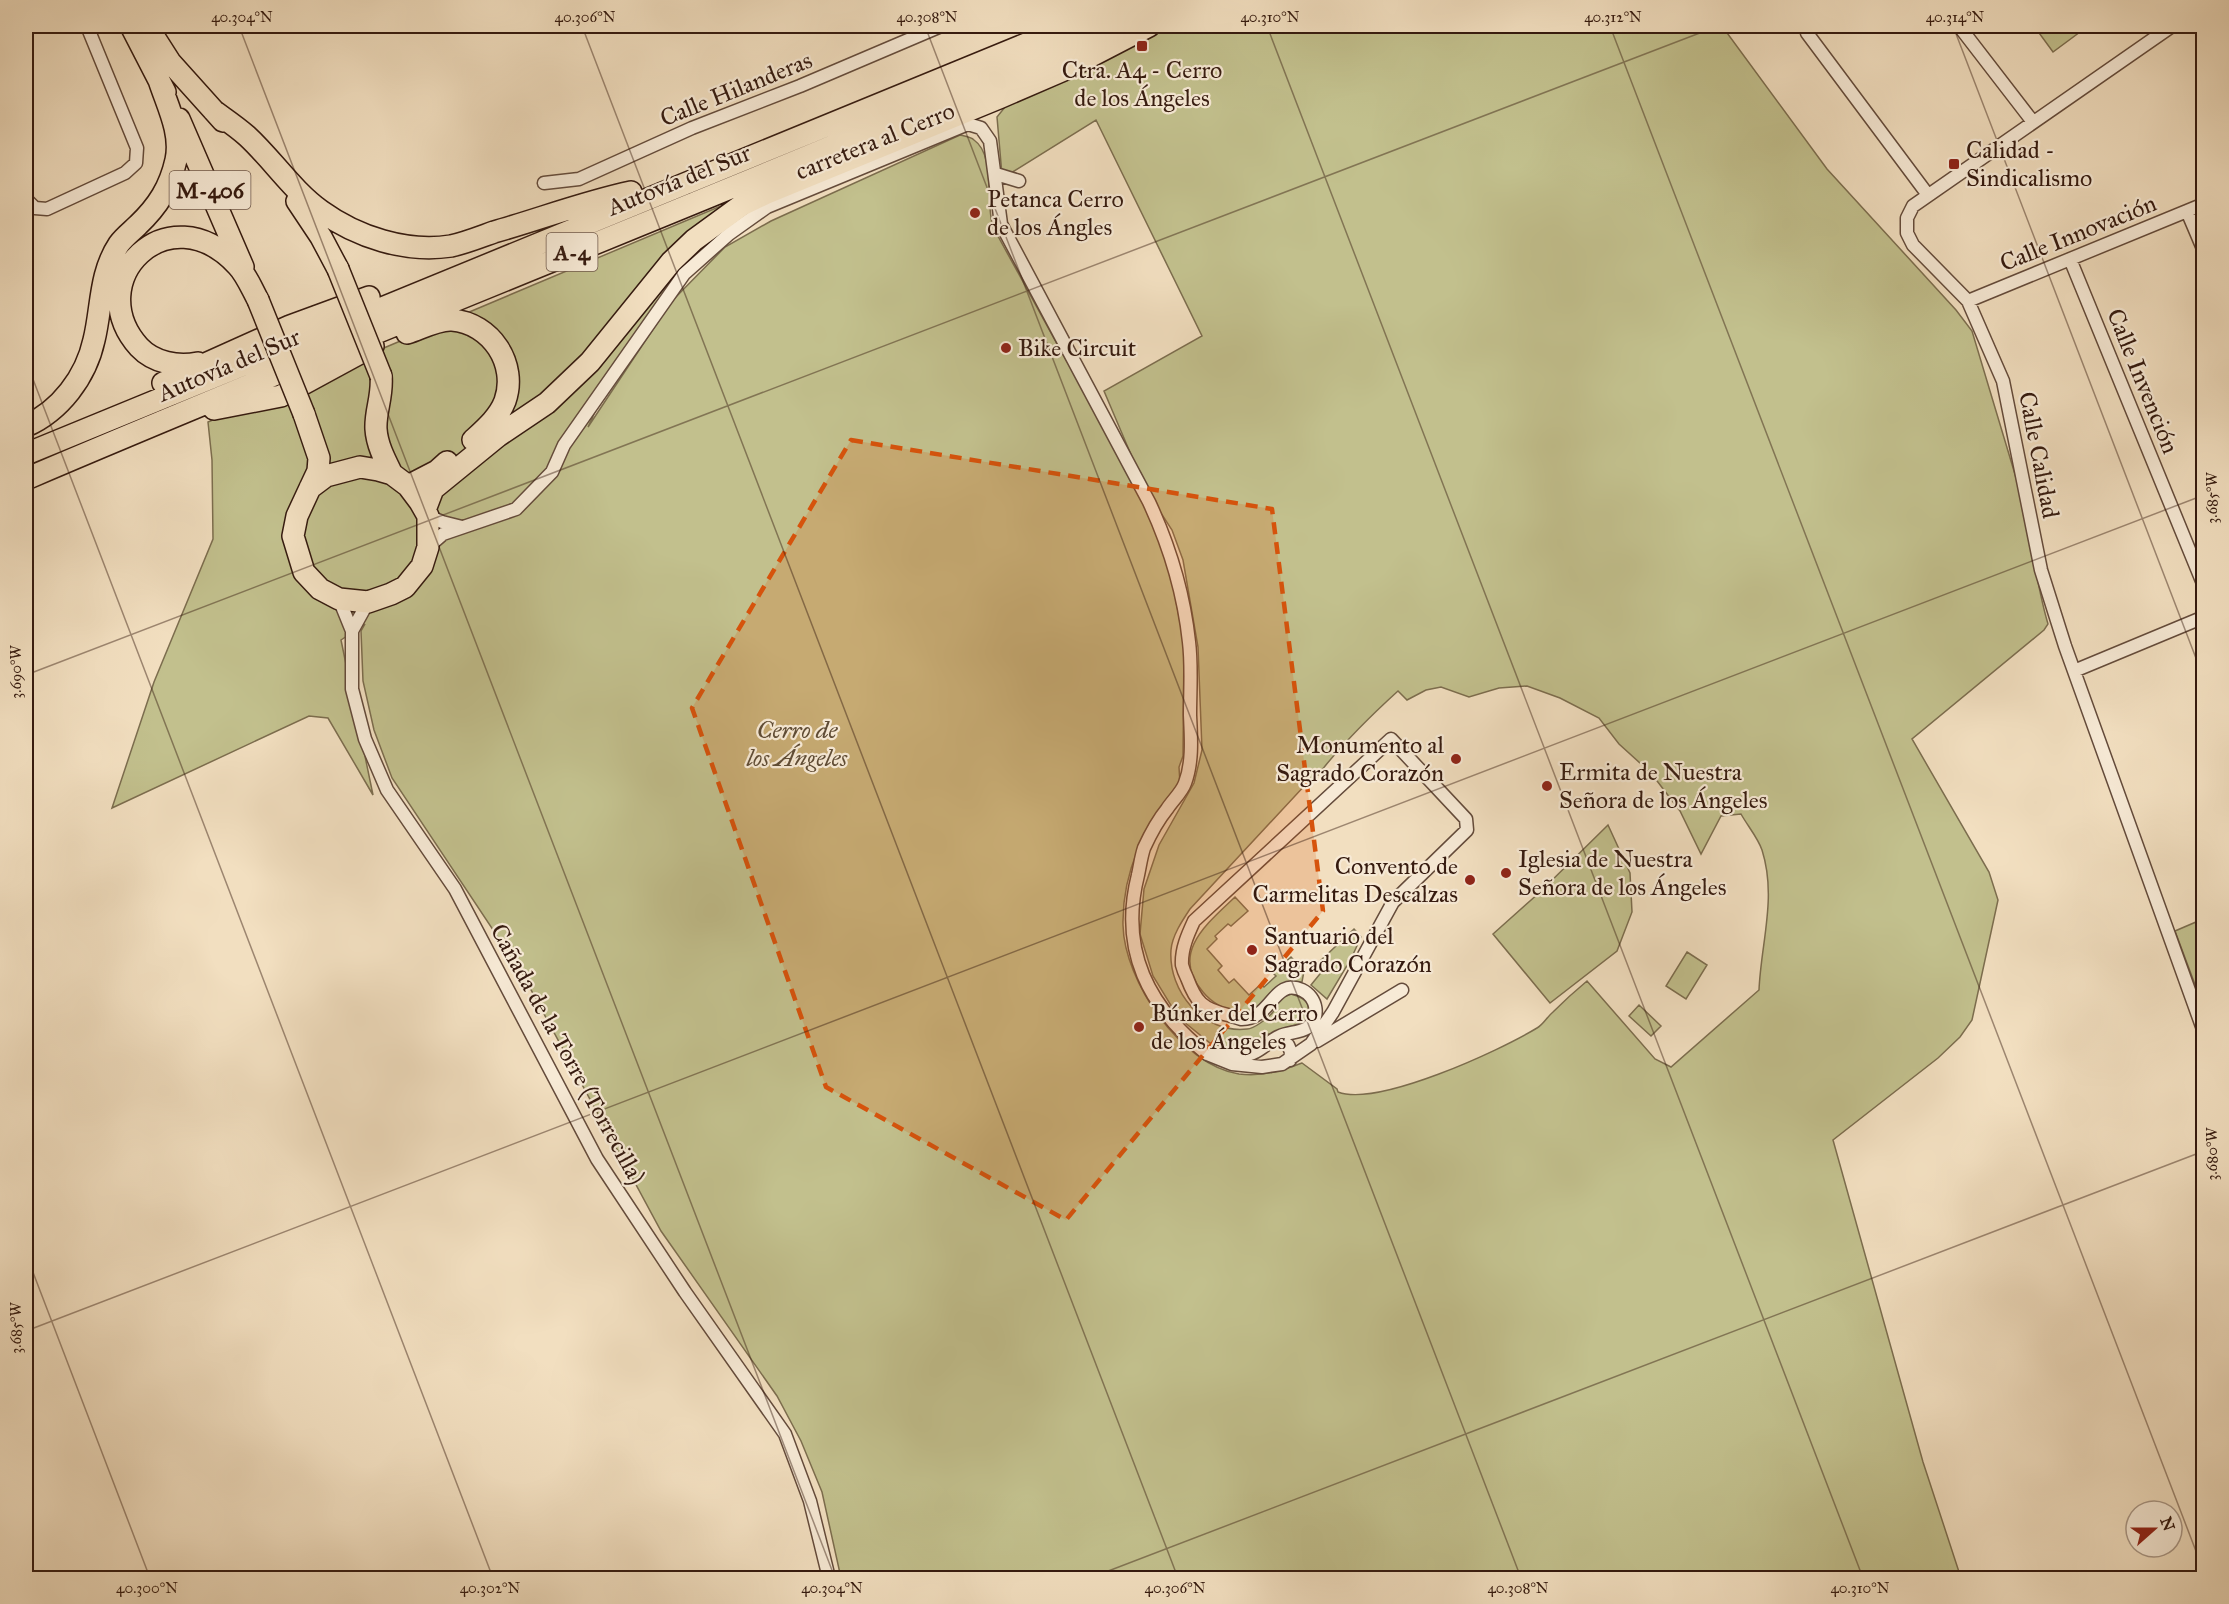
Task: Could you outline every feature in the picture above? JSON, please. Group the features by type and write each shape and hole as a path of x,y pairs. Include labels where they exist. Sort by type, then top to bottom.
{"highway":[{"name":"M-406","path":"131,26 188,137 258,300 304,414 319,458 318,471 297,516 293,536 304,572 320,589 339,599 368,602 392,594 405,587 422,566 428,546 427,513 400,480 380,449 376,428 383,392 381,376 338,269 315,227 290,192 170,62 147,26"},
{"name":"Autovía del Sur","path":"26,454 1070,26"},
{"name":"Autovía del Sur","path":"26,480 237,389 1118,26"},
{"path":"427,513 433,489 498,436 547,403 590,362 671,262 694,240 734,210 767,193 1066,69 1149,26"},
{"path":"26,426 57,406 81,377 94,341 104,275 119,243 156,208 170,184 177,156 176,130 159,80"},
{"path":"214,111 247,136 296,189 320,210 344,225 371,237 397,244 425,248 451,246 598,199 631,192"},
{"path":"26,438 138,394 290,326 430,274 787,130 832,123"},
{"path":"216,358 189,365 174,364 159,360 144,352 129,334 120,312 120,295 124,277 132,263 141,252 170,237 188,236 202,239 216,246 239,266 258,300"},
{"path":"26,480 66,469 220,406 281,396 377,344 450,320 481,331 503,354 508,371 505,401 490,424 437,471 400,480 378,470 360,467 326,476 310,488"}],"street":[{"path":"26,199 35,208 47,209 125,173 136,163 138,148 87,26"},
{"name":"Calle Hilanderas","path":"544,183 579,179 692,128 800,86 940,26"},
{"path":"1806,26 1807,33 1928,195"},
{"path":"1959,26 2033,122"},
{"name":"Calle Calidad","path":"2172,26 1913,206 1907,218 1907,233 1913,245 1968,300 2003,381 2041,570 2074,671 2204,1032"},
{"name":"carretera al Cerro","path":"428,546 443,534 516,509 552,472 564,445 684,274 729,234 767,207 968,124 981,128 990,141 1001,224 1159,523 1177,581 1189,642 1191,751 1185,783 1164,813 1144,849 1134,892 1132,925 1134,950 1145,982 1167,1015 1188,1039 1208,1054 1232,1064 1262,1067 1282,1064 1290,1060"},
{"path":"996,174 1019,181"},
{"name":"Calle Innovación","path":"1968,300 2204,204"},
{"path":"2187,211 2204,251"},
{"name":"Calle Invención","path":"2070,259 2204,586"},
{"path":"427,513 442,522 462,527"},
{"name":"Cañada de la Torre (Torrecilla)","path":"339,599 352,631 352,689 365,739 387,790 455,889 597,1159 685,1292 785,1434 810,1501 829,1578"},
{"path":"352,631 368,602"},
{"path":"2074,671 2204,617"},
{"path":"1208,1054 1235,1056 1253,1053 1275,1039 1306,1029 1313,1021 1316,1009 1312,997 1294,988 1274,995 1269,1007 1259,1014 1242,1019 1208,1010 1192,993 1182,965 1185,942 1194,921 1390,739 1466,819 1467,830 1393,902 1334,1012 1311,1044"},
{"path":"1290,1060 1311,1044 1402,990"},
{"path":"1298,1031 1311,1044"},
{"path":"1275,1039 1288,1045 1291,1052 1290,1060"}],"highlighted area":[{"path":"851,440 1272,509 1323,911 1066,1220 826,1087 692,708"}],"green space":[{"name":"Cerro de los Ángeles","path":"1163,26 1722,26 1827,169 1956,310 1972,331 2023,501 2040,594 2048,624 2044,630 1912,739 1989,872 1998,900 1972,1020 1960,1037 1938,1058 1833,1140 1923,1462 1961,1578 841,1578 822,1492 801,1441 777,1396 661,1231 523,975 392,778 374,730 363,681 361,631 365,624 341,640 373,795 328,718 309,716 112,808 154,682 213,539 212,460 208,422 728,203 624,349 588,427 671,302 725,247 771,221 960,135 973,139 981,147 988,168 993,227 1057,344 1149,502 1170,569 1184,643 1183,756 1179,767 1180,784 1156,815 1138,849 1127,886 1123,925 1133,971 1160,1017 1177,1038 1197,1055 1217,1067 1239,1074 1256,1075 1279,1071 1302,1063 1338,1092 1356,1094 1381,1092 1438,1074 1519,1038 1539,1027 1587,981 1655,1059 1671,1067 1759,990 1768,903 1768,885 1762,850 1741,814 1721,816 1701,854 1680,811 1651,773 1619,744 1599,718 1560,698 1527,686 1499,688 1469,697 1441,687 1426,690 1407,700 1398,691 1352,736 1311,784 1307,783 1190,909 1175,934 1171,950 1175,980 1191,1007 1216,1025 1231,1029 1247,1029 1264,1020 1274,1011 1279,1000 1291,994 1302,998 1308,1004 1304,1022 1266,1035 1247,1048 1231,1049 1210,1043 1178,1017 1153,976 1140,934 1144,889 1159,845 1194,783 1202,750 1198,647 1183,560 1172,530 1146,490 1104,391 1202,336 1096,120 1011,173 1002,175 997,117 1009,102"},
{"path":"2034,26 2088,26 2053,52"},
{"path":"1608,825 1630,873 1632,912 1617,951 1550,1003 1493,934 1539,893"},
{"path":"1235,897 1248,911 1215,936 1217,939 1207,949 1222,966 1218,970 1229,983 1234,979 1249,995 1261,984 1264,987 1276,976 1273,973 1291,957 1304,971 1302,982 1280,985 1257,1007 1239,1012 1224,1008 1206,996 1194,978 1190,964 1191,952 1204,928"},
{"path":"2203,919 2203,1006 2175,931"},
{"path":"1354,929 1361,937 1351,959 1327,999 1311,985 1324,969 1317,964"},
{"path":"1687,952 1707,965 1686,999 1666,986"},
{"path":"1639,1005 1661,1026 1651,1036 1629,1016"}],"place":[{"name":"Ctra. A4 - Cerro de los Ángeles","path":"1142,46"},
{"name":"Calidad - Sindicalismo","path":"1954,164"},
{"name":"Petanca Cerro de los Ángles","path":"975,213"},
{"name":"Bike Circuit","path":"1006,348"},
{"name":"Monumento al Sagrado Corazón","path":"1456,759"},
{"name":"Ermita de Nuestra Señora de los Ángeles","path":"1547,786"},
{"name":"Iglesia de Nuestra Señora de los Ángeles","path":"1506,873"},
{"name":"Convento de Carmelitas Descalzas","path":"1470,880"},
{"name":"Santuario del Sagrado Corazón","path":"1252,950"},
{"name":"Búnker del Cerro de los Ángeles","path":"1139,1027"}]}
